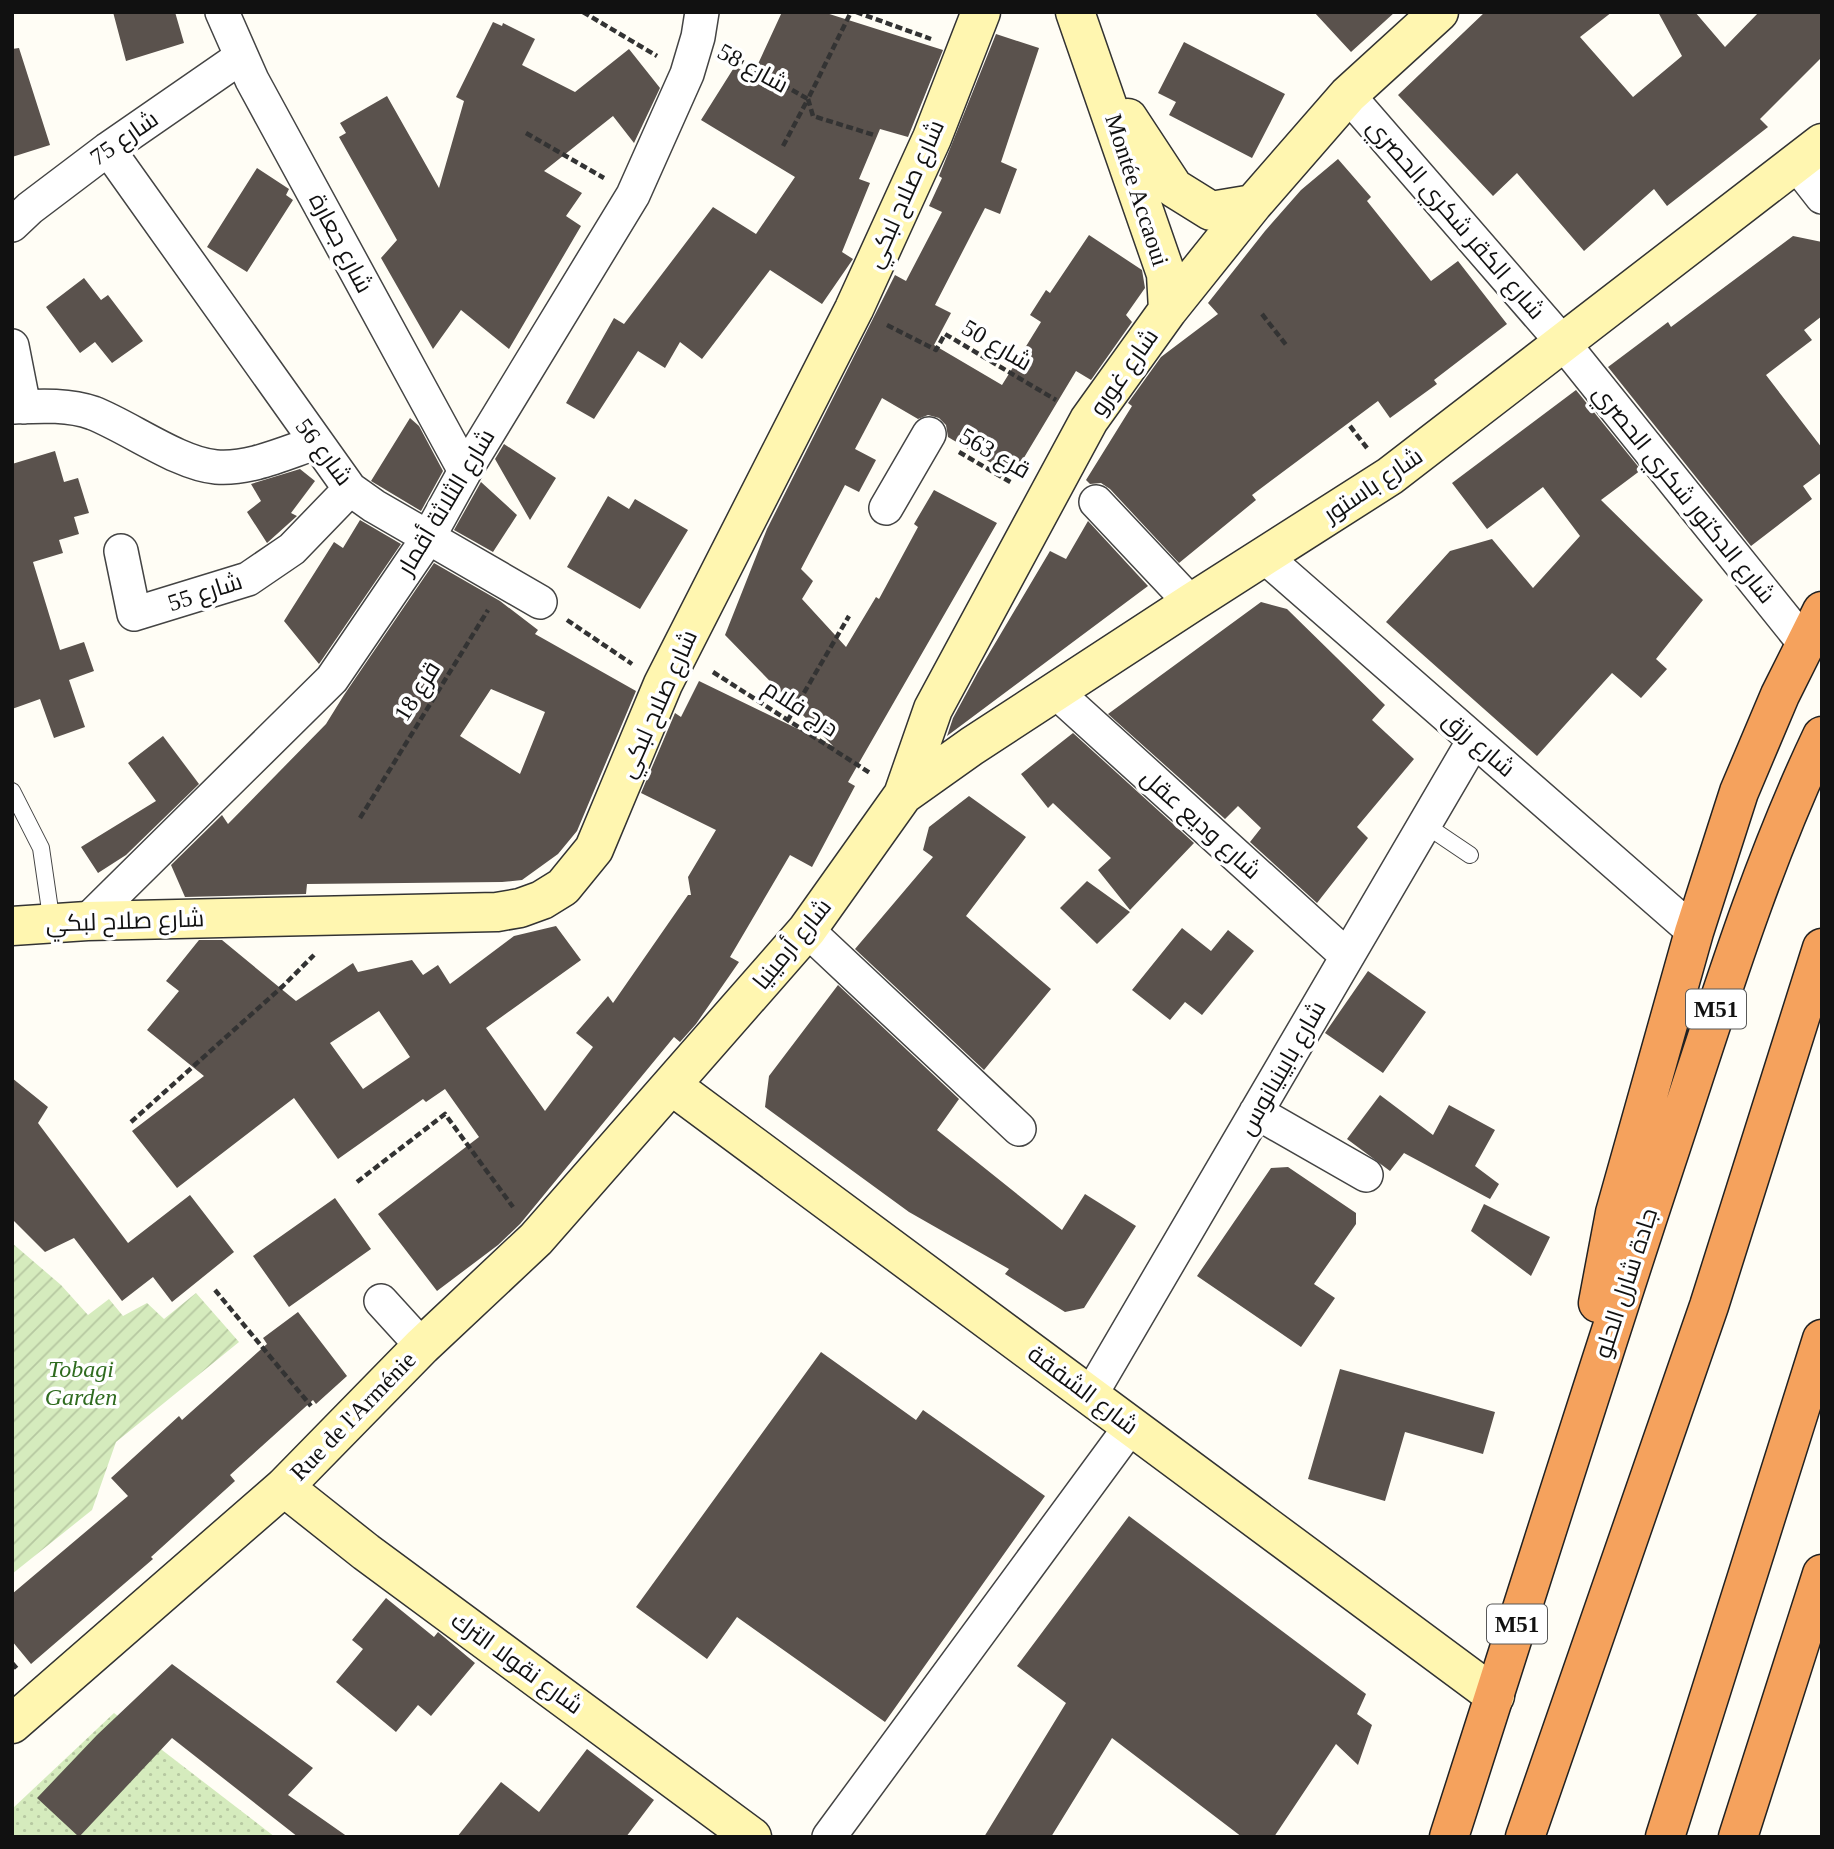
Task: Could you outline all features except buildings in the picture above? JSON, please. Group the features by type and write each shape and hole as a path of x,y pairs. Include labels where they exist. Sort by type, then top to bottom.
{"highway":[{"path":"1584,1411 1597,1308 1615,1213 1694,932 1739,792 1780,695 1813,627"},
{"name":"جادة شارل الحلو","path":"1449,1837 1624,1287 1740,937 1796,790 1822,736"},
{"path":"1525,1837 1709,1306 1822,948"},
{"path":"1665,1837 1822,1339"},
{"path":"1738,1837 1822,1574"}],"street":[{"name":"شارع جعارة","path":"222,12 241,57 465,471"},
{"name":"شارع صلاح لبكي","path":"12,926 353,914 464,915 520,908 542,900 563,887 594,849 663,684 854,309 932,138 981,12"},
{"name":"Montée Accaoui","path":"1075,12 1166,274 1168,310"},
{"name":"شارع غورو","path":"903,795 933,709 1089,420 1168,310 1253,204 1349,95 1439,12"},
{"name":"شارع الثلاثة أقمار","path":"69,922 332,679 428,538 465,471 633,195 687,74 700,24"},
{"name":"شارع 75","path":"12,225 30,208 108,149 241,57"},
{"name":"Montée Accaoui","path":"1097,72 1174,188 1211,211 1253,204"},
{"name":"شارع الکقر شكري الحصري","path":"1349,95 1564,344"},
{"name":"شارع 56","path":"108,149 350,489 428,538 540,602"},
{"name":"شارع باستور","path":"903,795 972,746 1390,476 1809,154"},
{"path":"1809,154 1822,197"},
{"name":"شارع الدكتور شكري الحصري","path":"1564,344 1813,627"},
{"path":"12,346 18,407 68,408 91,413 186,458 214,467 243,465 315,443"},
{"path":"886,508 929,434"},
{"name":"شارع 55","path":"121,551 134,614 248,579 292,549 350,489"},
{"path":"1096,502 1191,603"},
{"name":"شارع رزق","path":"1265,557 1694,932"},
{"name":"شارع وديع عقل","path":"1056,692 1347,956"},
{"path":"933,709 936,731 945,743 961,748 972,746"},
{"name":"شارع بابينيانوس","path":"1090,1396 1474,740"},
{"name":"شارع أرمينيا","path":"671,1085 807,930 903,795"},
{"path":"807,930 1019,1129"},
{"name":"Rue de l'Arménie","path":"12,1724 284,1487 422,1346 536,1239 671,1085"},
{"name":"شارع الشفقة","path":"671,1085 1495,1696"},
{"path":"1256,1112 1366,1175"},
{"path":"381,1301 422,1346"},
{"path":"829,1837 1131,1426"},
{"name":"شارع نقولا الترك","path":"284,1487 366,1552 752,1837"}],"lane":[{"path":"12,791 41,848 69,922"},
{"path":"1424,824 1469,855"}],"path":[{"name":"شارع 58","path":"583,12 687,74"},
{"name":"شارع 58","path":"783,146 853,12 940,42"},
{"name":"شارع 58","path":"700,24 808,99"},
{"path":"808,99 813,116 874,135"},
{"path":"526,134 633,195"},
{"name":"شارع 50","path":"854,309 936,350 944,334 1089,420"},
{"path":"1262,314 1287,346"},
{"name":"قرع 563","path":"929,434 1044,502"},
{"name":"قرع 18","path":"360,818 505,582"},
{"path":"540,602 663,684"},
{"path":"788,720 849,617"},
{"name":"درج فلام","path":"680,651 903,795"},
{"path":"131,1122 283,986 353,914"},
{"path":"357,1182 445,1114 536,1239"},
{"path":"215,1290 335,1435"}],"green space":[{"name":"Tobagi Garden","path":"12,1243 61,1285 88,1315 109,1299 123,1316 147,1303 164,1319 196,1293 239,1342 116,1442 92,1510 12,1574"},
{"path":"114,1713 275,1837 12,1837 12,1809"}]}
